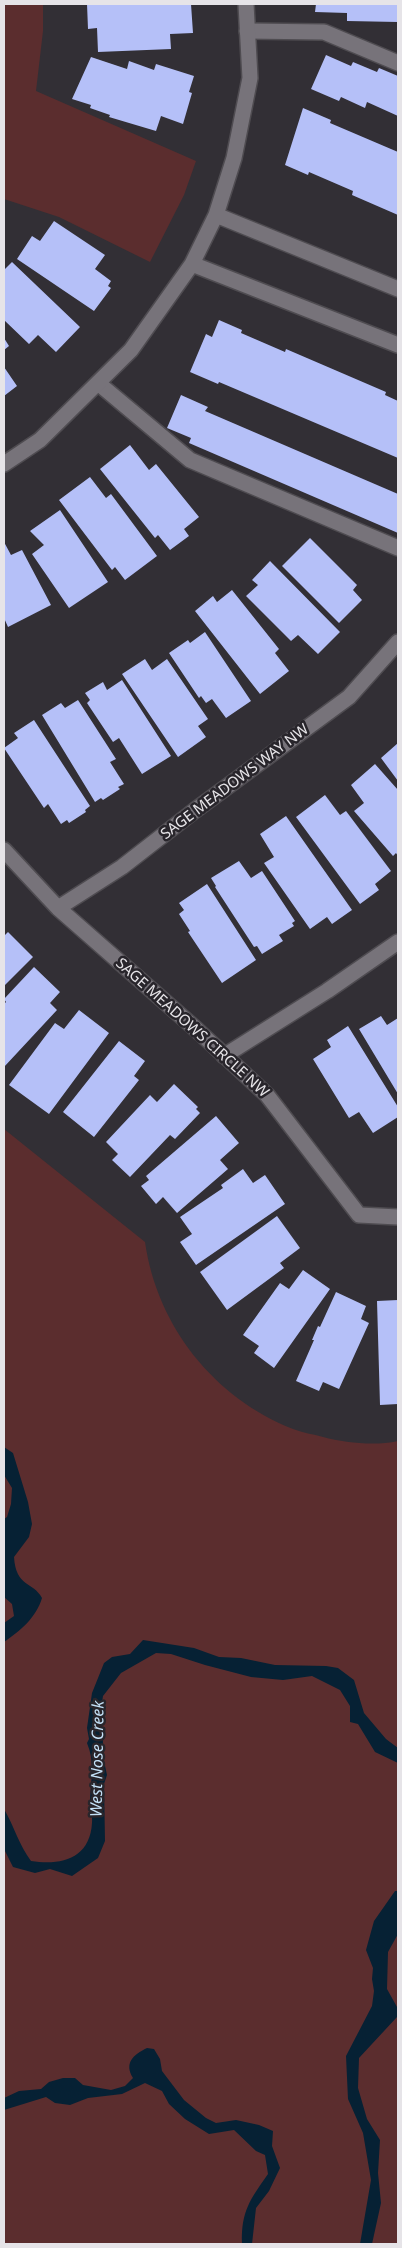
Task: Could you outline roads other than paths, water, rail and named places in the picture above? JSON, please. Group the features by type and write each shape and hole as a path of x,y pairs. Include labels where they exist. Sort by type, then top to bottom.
{"street":[{"path":"4,464 40,440 131,350 192,264 216,215 234,158 250,78 246,4"},
{"path":"247,31 324,32 398,63"},
{"path":"216,215 398,289"},
{"path":"192,264 398,345"},
{"path":"98,384 190,460 398,548"},
{"name":"SAGE MEADOWS WAY NW","path":"58,908 122,867 349,697 398,642"},
{"name":"SAGE MEADOWS CIRCLE NW","path":"4,850 58,908 267,1095 359,1215 398,1217"},
{"path":"224,1056 327,991 398,942"}],"water":[{"path":"4,1447 13,1453 28,1502 32,1524 29,1537 14,1557 15,1567 21,1579 42,1598 32,1618 4,1642 4,1623 14,1616 12,1604 4,1597 4,1519 7,1517 11,1504 12,1488 4,1475"},
{"name":"West Nose Creek","path":"143,1640 194,1648 219,1657 241,1658 275,1665 338,1668 354,1680 364,1713 386,1739 398,1748 398,1763 375,1752 358,1724 350,1722 350,1706 340,1690 312,1676 283,1680 251,1677 171,1654 156,1653 121,1673 103,1696 101,1709 104,1761 107,1775 104,1784 105,1841 98,1858 72,1876 50,1869 35,1873 13,1867 4,1849 4,1809 23,1849 31,1861 53,1862 63,1860 80,1852 86,1844 90,1835 92,1820 90,1803 92,1764 87,1743 89,1739 87,1728 92,1693 104,1663 112,1657 130,1654"},
{"path":"395,1891 398,1891 398,1934 388,1952 387,1989 397,2007 397,2017 359,2058 358,2088 367,2119 380,2140 378,2173 381,2203 372,2244 360,2244 371,2180 363,2133 348,2099 346,2056 372,2006 374,1991 373,1968 366,1950 374,1921"},
{"path":"147,2048 154,2049 160,2059 162,2071 184,2100 206,2118 216,2123 236,2120 259,2125 273,2131 272,2146 280,2168 269,2191 256,2208 252,2244 242,2244 243,2223 248,2206 268,2174 265,2155 256,2151 234,2130 209,2134 185,2119 169,2104 162,2091 145,2083 122,2094 88,2098 70,2105 55,2103 46,2097 4,2110 4,2098 19,2091 41,2089 49,2082 63,2078 75,2078 83,2085 111,2090 125,2086 133,2078 129,2068 131,2060"}]}
